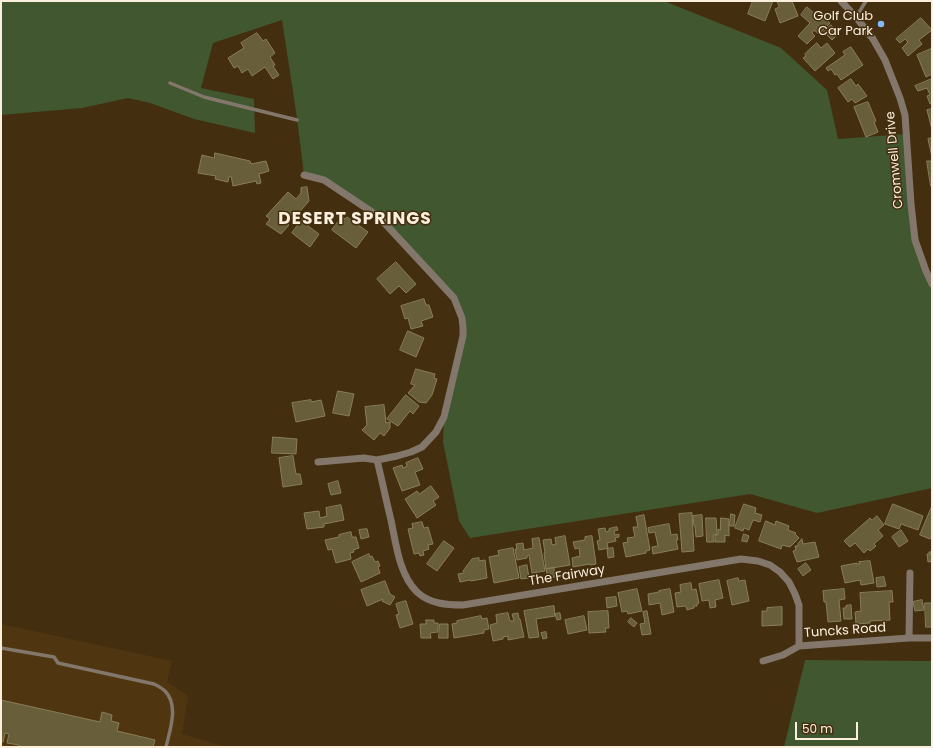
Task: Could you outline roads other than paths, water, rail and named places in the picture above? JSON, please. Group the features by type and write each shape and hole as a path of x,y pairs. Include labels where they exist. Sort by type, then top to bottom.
{"street":[{"name":"Cromwell Drive","path":"841,1 856,16 873,39 885,60 898,91 905,115 915,240 932,284"},
{"path":"304,175 324,180 378,216 454,298 462,318 463,328 463,336 444,416 436,432 422,446 411,452 377,460 364,458 318,462"},
{"name":"The Fairway","path":"377,460 400,561 408,581 418,592 430,600 446,605 463,605 741,559 758,561 770,565 780,572 789,582 795,594 799,605 799,646"},
{"path":"909,638 910,573"},
{"name":"Tuncks Road","path":"763,661 783,655 799,646 909,638 932,638"}],"lane":[{"path":"856,16 866,1"},
{"path":"170,83 204,97 297,120"},
{"path":"1,648 54,657 58,663 154,684 165,691 172,702 172,714 166,747"}],"place":[{"name":"Golf Club Car Park","path":"881,24"}],"district":[{"name":"DESERT SPRINGS","path":"355,220"}]}
